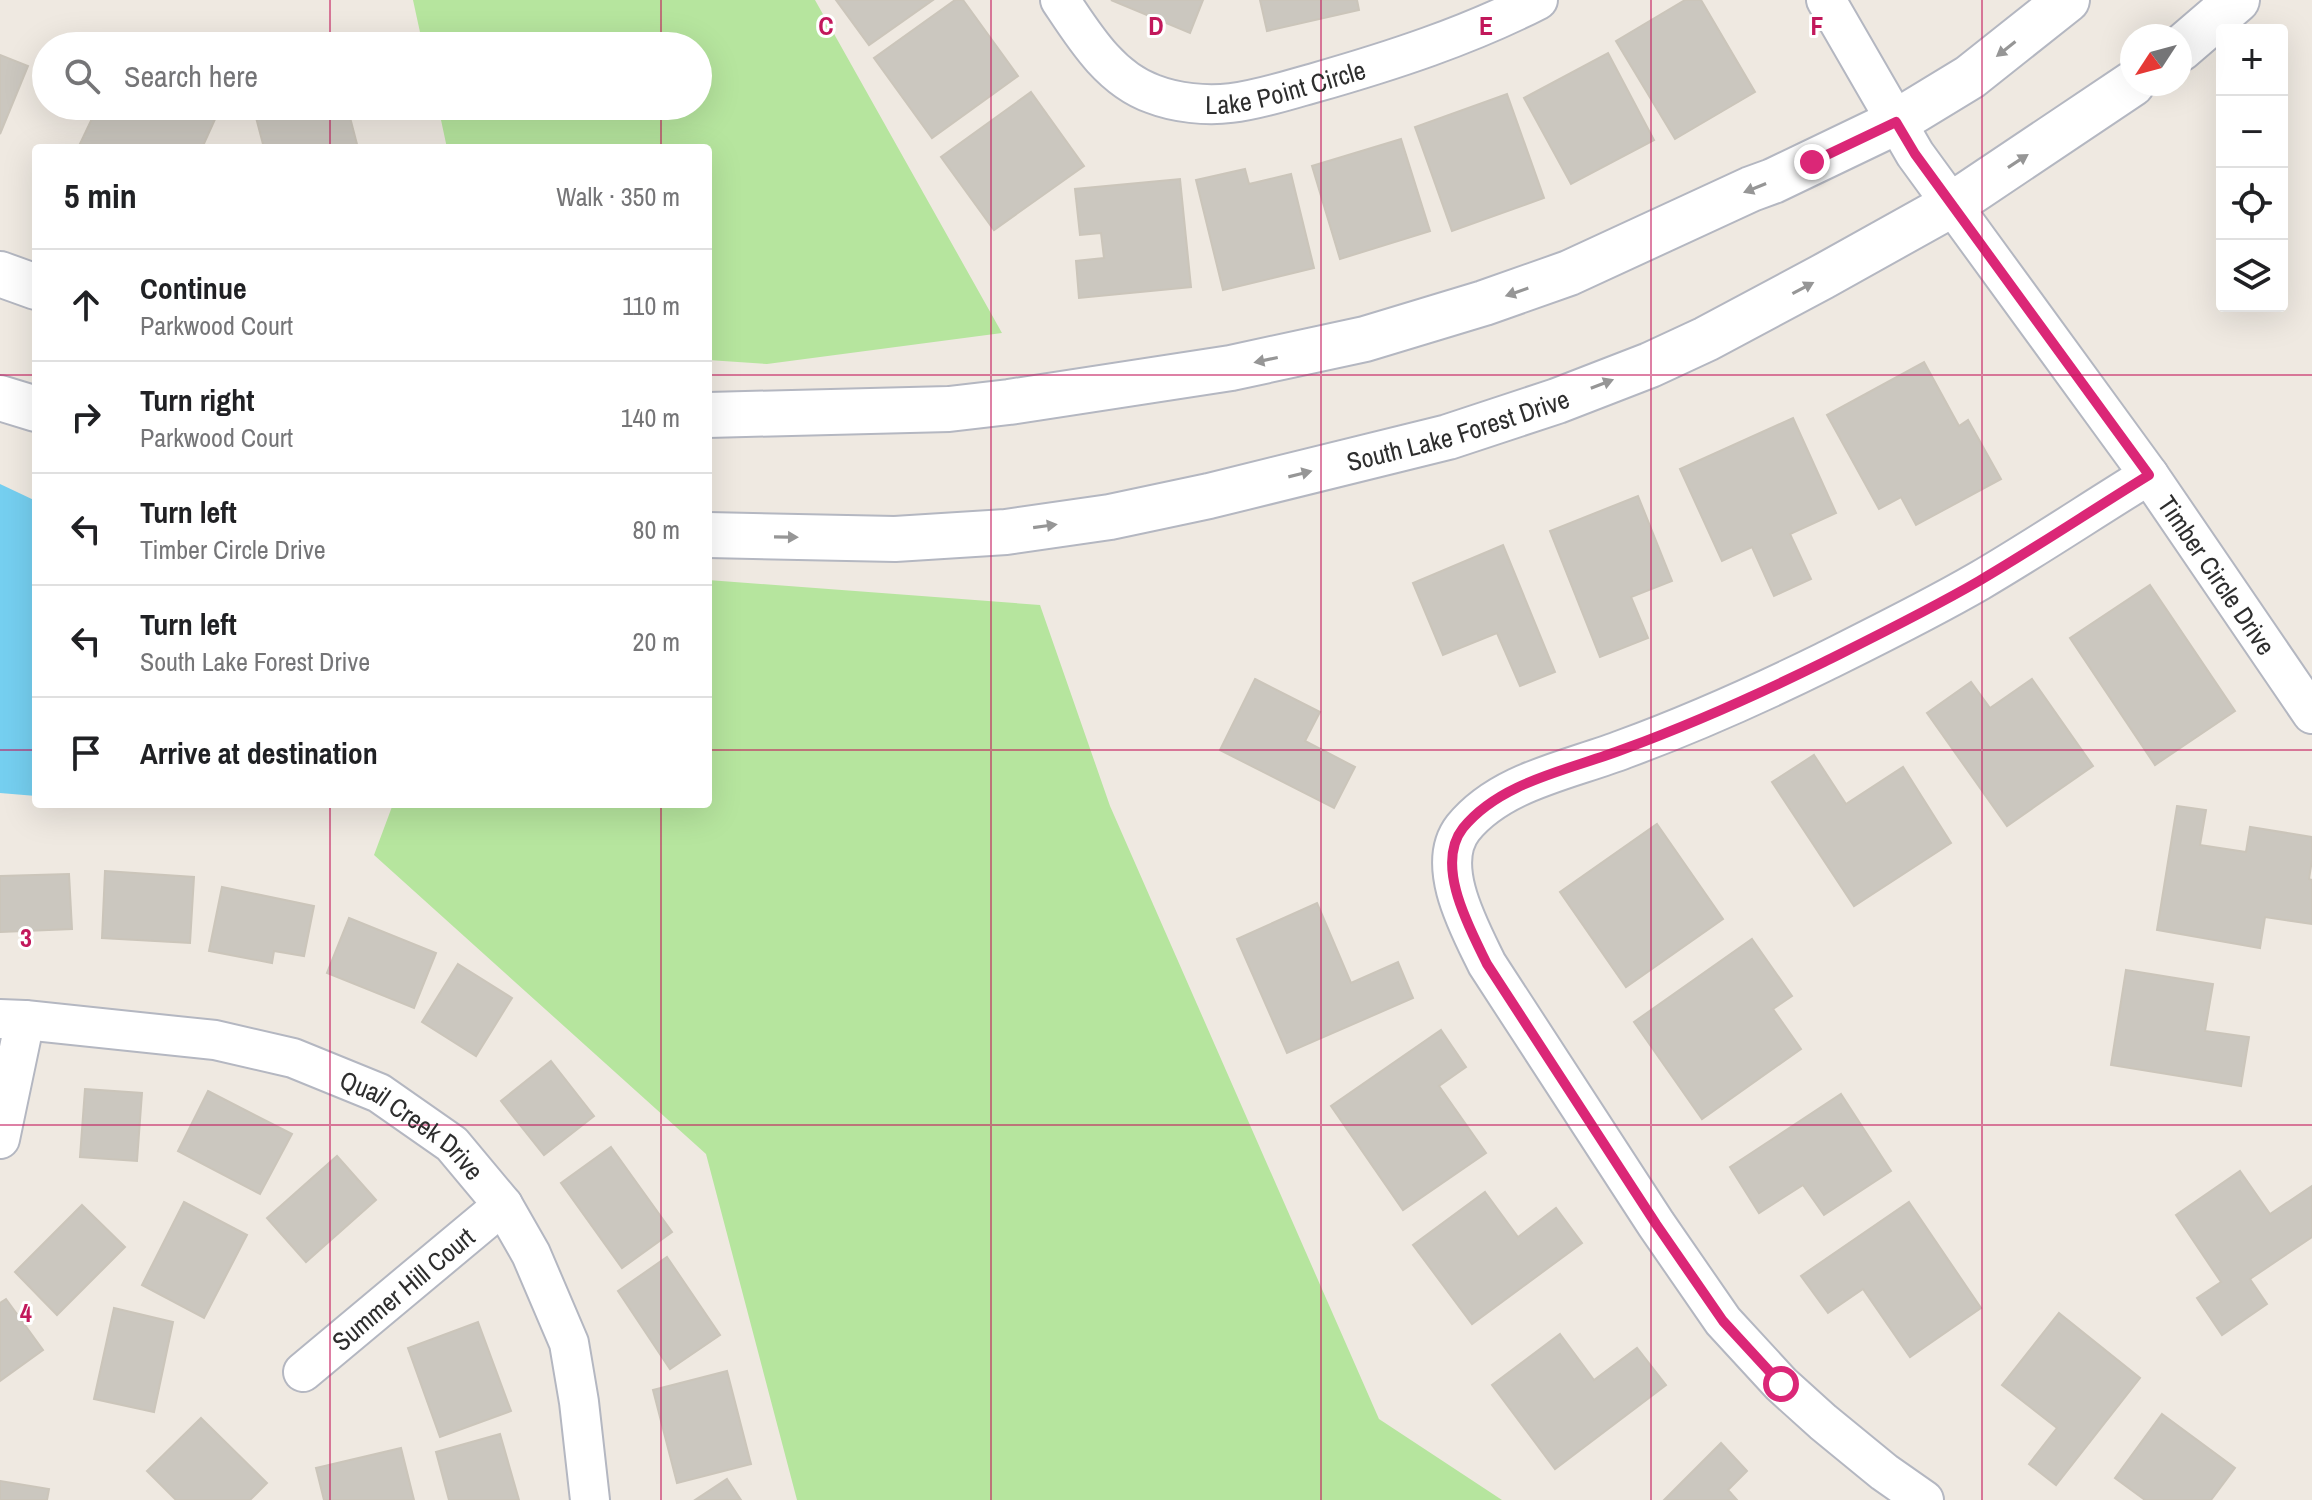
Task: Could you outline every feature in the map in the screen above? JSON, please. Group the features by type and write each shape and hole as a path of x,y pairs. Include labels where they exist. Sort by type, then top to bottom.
{"main road":[{"path":"712,415 949,409 994,404 1231,368 1365,339 1484,303 1569,273 1896,122 1970,77 2067,0"},
{"path":"2192,39 2237,0"},
{"name":"South Lake Forest Drive","path":"712,535 895,539 1006,532 1110,517 1166,505 1448,437 1557,401 1650,365 1822,277 1953,204 2120,92"},
{"path":"0,274 32,286"},
{"path":"0,398 32,408"}],"street":[{"name":"Lake Point Circle","path":"1060,0 1106,62 1127,82 1154,95 1195,103 1232,103 1381,64 1511,14 1538,0"},
{"name":"Timber Circle Drive","path":"1826,0 1915,154 2149,475 2312,714"},
{"path":"1924,1500 1823,1422 1781,1384 1723,1321 1487,964 1465,919 1453,878 1453,849 1462,830 1478,813 1506,793 1625,749 1754,695 1823,662 1978,582 2149,475"},
{"path":"0,1139 12,1019"},
{"name":"Quail Creek Drive","path":"12,1019 215,1040 293,1058 379,1093 452,1144 503,1205 531,1254 569,1343 590,1500"},
{"name":"Summer Hill Court","path":"303,1372 503,1205"}],"green space":[{"path":"413,0 815,0 1002,333 767,364 712,360 712,144 446,144 441,120 712,120 712,32 420,32"},
{"path":"712,580 1040,605 1110,806 1379,1419 1502,1500 797,1500 706,1154 374,855 392,808 712,808"}],"water":[{"path":"0,484 32,499 32,796 0,793"}],"building":[{"path":"836,0 933,0 869,45"},
{"path":"955,0 963,0 1018,76 932,138 874,58"},
{"path":"1111,0 1203,0 1190,33"},
{"path":"1260,0 1357,0 1359,10 1267,31"},
{"path":"1685,0 1701,0 1755,92 1675,139 1616,41"},
{"path":"1608,53 1654,140 1571,184 1524,98"},
{"path":"0,55 28,66 0,134"},
{"path":"1031,92 1084,166 994,230 941,157"},
{"path":"1507,94 1544,198 1452,231 1415,127"},
{"path":"91,120 215,120 204,144 80,144"},
{"path":"257,120 351,120 357,144 263,144"},
{"path":"1401,139 1430,231 1340,259 1312,166"},
{"path":"1245,169 1249,184 1291,174 1314,268 1223,290 1196,180"},
{"path":"1180,179 1191,287 1079,298 1076,261 1104,258 1101,233 1080,235 1075,189"},
{"path":"1924,362 1959,426 1968,420 2001,479 1916,525 1901,497 1879,509 1827,415"},
{"path":"1793,418 1836,513 1790,534 1811,579 1774,596 1752,547 1722,561 1680,469"},
{"path":"1638,496 1672,581 1631,597 1648,638 1600,657 1550,531"},
{"path":"1503,545 1555,672 1520,686 1497,633 1443,655 1413,583"},
{"path":"2150,585 2235,711 2155,765 2070,638"},
{"path":"1255,679 1320,712 1305,741 1355,767 1334,808 1220,750"},
{"path":"2032,679 2093,766 2007,826 1927,713 1971,682 1990,708"},
{"path":"1814,755 1846,804 1903,767 1951,843 1854,906 1772,782"},
{"path":"2177,806 2206,810 2200,845 2246,852 2250,827 2312,837 2309,879 2312,880 2312,924 2265,917 2260,948 2157,930"},
{"path":"1657,824 1723,919 1626,987 1560,892"},
{"path":"105,871 194,877 190,943 102,938"},
{"path":"69,874 72,929 0,932 0,876"},
{"path":"222,887 314,906 304,956 274,951 272,963 209,951"},
{"path":"1317,903 1351,983 1398,962 1413,998 1287,1053 1237,939"},
{"path":"349,918 436,953 414,1008 327,973"},
{"path":"1752,939 1792,996 1773,1009 1801,1049 1702,1119 1634,1022"},
{"path":"458,964 512,998 476,1056 422,1022"},
{"path":"2126,970 2213,984 2205,1031 2249,1037 2241,1086 2111,1065"},
{"path":"1441,1030 1466,1067 1439,1086 1486,1153 1403,1210 1331,1106"},
{"path":"551,1061 594,1116 544,1155 501,1101"},
{"path":"85,1089 142,1093 137,1161 80,1157"},
{"path":"208,1091 292,1134 260,1194 178,1151"},
{"path":"1841,1094 1891,1171 1824,1215 1803,1185 1759,1213 1730,1167"},
{"path":"611,1147 672,1232 622,1268 561,1183"},
{"path":"337,1156 376,1200 306,1262 267,1218"},
{"path":"2240,1171 2270,1214 2312,1186 2312,1237 2250,1279 2267,1304 2222,1335 2197,1298 2221,1282 2176,1215"},
{"path":"1485,1192 1518,1237 1556,1208 1582,1243 1472,1324 1413,1245"},
{"path":"184,1202 247,1235 204,1318 142,1285"},
{"path":"1909,1202 1981,1308 1910,1357 1863,1289 1828,1313 1801,1276"},
{"path":"82,1205 125,1247 57,1315 15,1272"},
{"path":"667,1257 720,1335 670,1369 618,1291"},
{"path":"6,1299 43,1350 0,1381 0,1303"},
{"path":"114,1308 173,1322 154,1412 94,1399"},
{"path":"2059,1313 2140,1378 2056,1485 2029,1464 2057,1428 2002,1385"},
{"path":"478,1322 511,1411 440,1437 408,1348"},
{"path":"1560,1334 1594,1380 1637,1348 1666,1385 1555,1469 1492,1385"},
{"path":"727,1371 751,1464 677,1483 653,1390"},
{"path":"2162,1414 2235,1468 2211,1500 2145,1500 2115,1478"},
{"path":"201,1418 267,1483 250,1500 176,1500 147,1471"},
{"path":"500,1434 519,1500 449,1500 436,1452"},
{"path":"1721,1443 1747,1471 1728,1490 1737,1500 1664,1500"},
{"path":"401,1448 414,1500 324,1500 316,1468"},
{"path":"727,1479 741,1500 695,1500"},
{"path":"0,1481 49,1489 47,1500 0,1500"}],"route":[{"path":"1781,1384 1723,1321 1487,964 1465,919 1453,878 1453,849 1462,830 1478,813 1506,793 1625,749 1754,695 1823,662 1978,582 2149,475 1915,154 1896,122 1812,162"}]}
